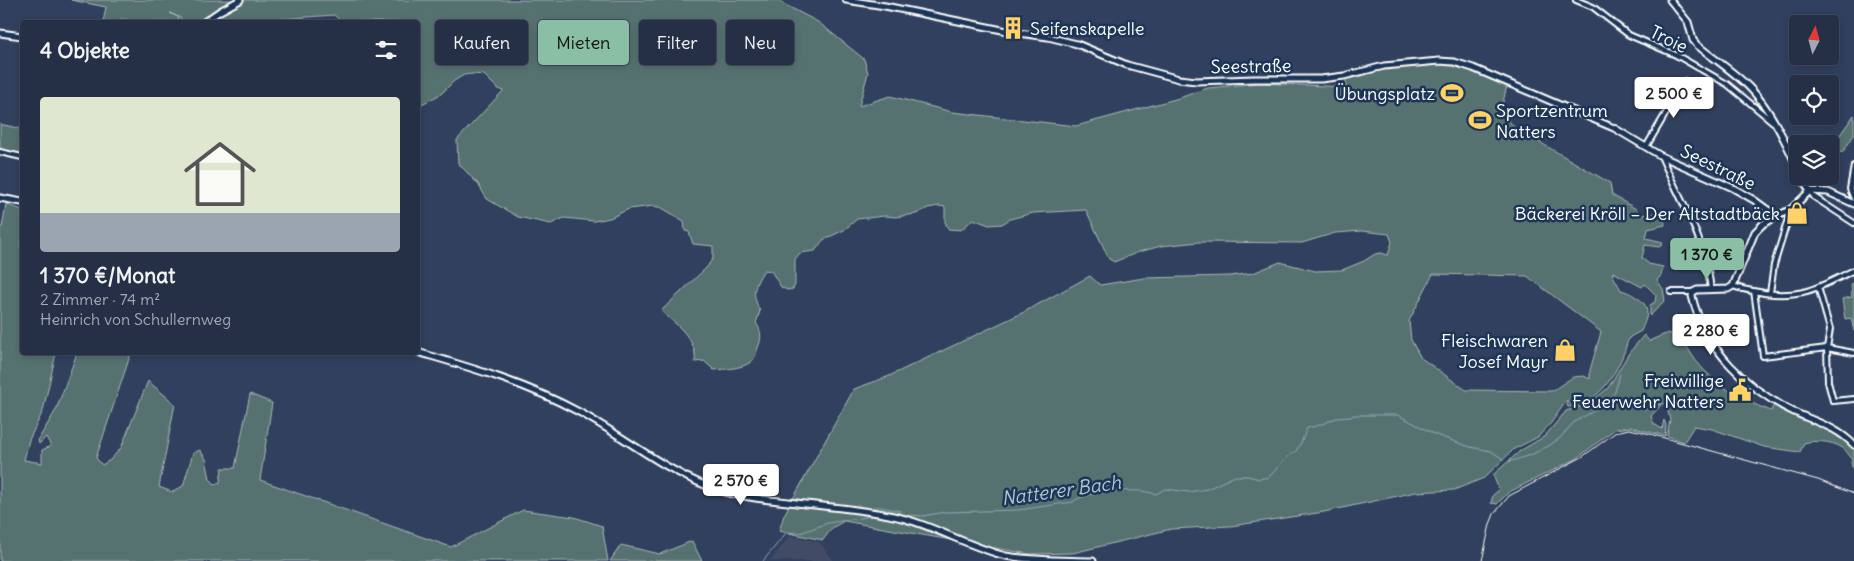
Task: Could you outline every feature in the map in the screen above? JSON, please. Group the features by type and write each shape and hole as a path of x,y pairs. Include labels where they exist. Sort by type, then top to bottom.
{"street":[{"path":"207,20 240,0"},
{"name":"Seestraße","path":"846,0 1055,38 1077,44 1127,65 1196,82 1254,79 1321,79 1344,76 1384,66 1434,61 1454,62 1473,68 1614,128 1661,156 1733,188 1776,216"},
{"name":"Troie","path":"1576,0 1592,7 1629,35 1676,55 1727,84 1773,122"},
{"path":"1670,0 1688,22 1695,42 1749,86 1764,105 1789,150"},
{"path":"0,33 20,36"},
{"path":"1646,147 1685,82"},
{"path":"0,152 20,157"},
{"path":"1661,156 1702,245 1708,266 1711,290"},
{"path":"1854,166 1850,188 1854,199"},
{"path":"1806,185 1814,198 1854,223"},
{"path":"1733,286 1755,232 1776,216 1791,209 1810,191 1828,192 1854,204"},
{"path":"0,198 20,202"},
{"path":"1770,294 1774,265 1791,209"},
{"path":"1776,216 1788,221"},
{"path":"1671,292 1693,292 1733,286 1770,294 1797,294 1818,287 1854,270"},
{"path":"1818,287 1830,330 1827,348 1828,382 1833,401 1854,399"},
{"path":"1754,291 1763,356 1827,348 1854,352"},
{"path":"1693,292 1693,299 1703,326 1720,352 1744,378 1762,394 1785,407 1836,429 1844,434 1854,445"},
{"path":"420,353 491,374 546,396 596,422 686,476 719,490 757,499 864,511 899,517 930,526 993,552 1015,558 1039,561 1093,561"}],"shaded area":[{"path":"790,536 819,542 834,561 770,561"}],"green space":[{"path":"71,0 776,0 818,22 864,59 868,73 859,106 890,96 952,112 1076,126 1179,98 1208,88 1259,83 1346,87 1346,77 1416,64 1445,63 1457,65 1476,71 1507,86 1500,114 1505,116 1515,128 1610,183 1612,195 1636,209 1642,215 1657,213 1664,216 1665,225 1648,229 1646,238 1663,242 1662,245 1659,247 1645,245 1642,258 1649,264 1663,267 1661,276 1657,280 1663,289 1665,300 1650,316 1650,305 1655,302 1656,295 1645,284 1642,287 1613,272 1612,274 1621,290 1643,302 1647,310 1641,331 1630,337 1615,373 1603,389 1587,401 1568,407 1567,400 1551,423 1538,437 1514,449 1484,478 1454,490 1416,492 1324,512 1231,526 1171,529 1073,553 1029,554 844,521 832,528 823,540 779,531 784,515 854,389 887,377 1022,313 1090,276 1100,285 1144,278 1230,276 1253,273 1280,262 1315,271 1342,270 1375,254 1388,255 1392,242 1389,234 1362,231 1335,233 1302,243 1199,242 1161,246 1114,262 1109,259 1086,210 1033,213 1010,219 1002,224 989,225 973,219 961,230 948,229 945,222 945,207 939,206 928,208 916,214 857,219 844,230 823,240 815,251 800,253 795,259 795,285 793,289 787,290 781,287 771,271 764,270 755,290 755,299 760,311 756,323 761,336 755,357 748,364 742,366 714,370 704,361 695,362 695,354 690,340 661,311 707,267 713,258 713,246 693,244 689,232 685,231 684,221 662,208 654,206 629,209 610,218 594,221 564,218 551,224 518,217 487,199 478,184 458,163 457,140 503,91 497,88 484,75 464,75 454,81 441,94 420,105 420,20 340,20 334,15 269,20 180,20 181,18 170,13 179,18 178,20 103,20 106,7","holes":["1433,274 1527,276 1601,332 1590,370 1590,379 1584,376 1573,377 1552,391 1466,390 1421,358 1411,340 1409,321"]},
{"path":"1854,115 1854,135 1842,153 1839,151 1839,136"},
{"path":"0,124 20,129 20,156 0,151"},
{"path":"6,204 20,209 20,355 56,355 43,411 29,440 24,460 42,463 42,450 51,446 46,437 39,444 38,440 56,410 76,355 130,355 96,458 102,465 110,460 121,448 148,381 175,404 159,487 172,492 183,486 193,453 200,450 206,459 210,479 215,484 220,482 222,468 235,468 250,394 272,403 260,480 451,547 523,510 574,517 602,526 608,561 0,561 0,227 2,227"},
{"path":"1854,283 1854,331 1851,318 1845,319 1842,299 1852,297 1851,284"},
{"path":"1668,333 1686,345 1705,371 1731,392 1771,411 1773,406 1779,407 1840,434 1854,450 1854,467 1852,467 1852,459 1844,449 1828,442 1804,443 1800,452 1764,447 1712,429 1694,426 1684,442 1667,436 1670,419 1666,405 1652,401 1644,410 1652,403 1661,405 1651,416 1654,424 1662,429 1664,420 1666,425 1665,436 1631,427 1615,429 1576,459 1509,492 1497,504 1491,503 1493,495 1499,490 1493,475 1520,451 1545,436 1566,411 1589,404 1608,388 1629,353 1644,335 1650,342"},
{"path":"692,541 702,561 610,561 621,545 660,554"}],"waterway":[{"name":"Natterer Bach","path":"1509,462 1533,454 1550,445 1560,438 1574,422 1603,406 1615,392 1620,374"},
{"name":"Natterer Bach","path":"911,515 922,516 946,512 1019,510 1073,502 1086,496 1115,491 1142,491 1156,494 1165,489 1189,492 1207,489 1235,476 1248,476 1259,479 1269,477 1286,458 1296,451 1307,428 1336,418 1351,417 1353,415 1398,415 1436,435 1470,447 1491,451 1503,459"},
{"name":"Natterer Bach","path":"872,507 901,511"},
{"name":"Natterer Bach","path":"763,561 787,532 800,533 828,523 872,516"}],"tram line":[{"path":"1482,561 1494,514 1509,496 1582,457 1616,432 1629,429 1818,480 1854,494"}],"place":[{"name":"Seifenskapelle","path":"1013,28"},
{"name":"Übungsplatz","path":"1452,93"},
{"name":"Sportzentrum Natters","path":"1480,120"},
{"name":"Bäckerei Kröll – Der Altstadtbäck","path":"1797,213"},
{"name":"Fleischwaren Josef Mayr","path":"1565,350"},
{"name":"Freiwillige Feuerwehr Natters","path":"1740,390"}]}
